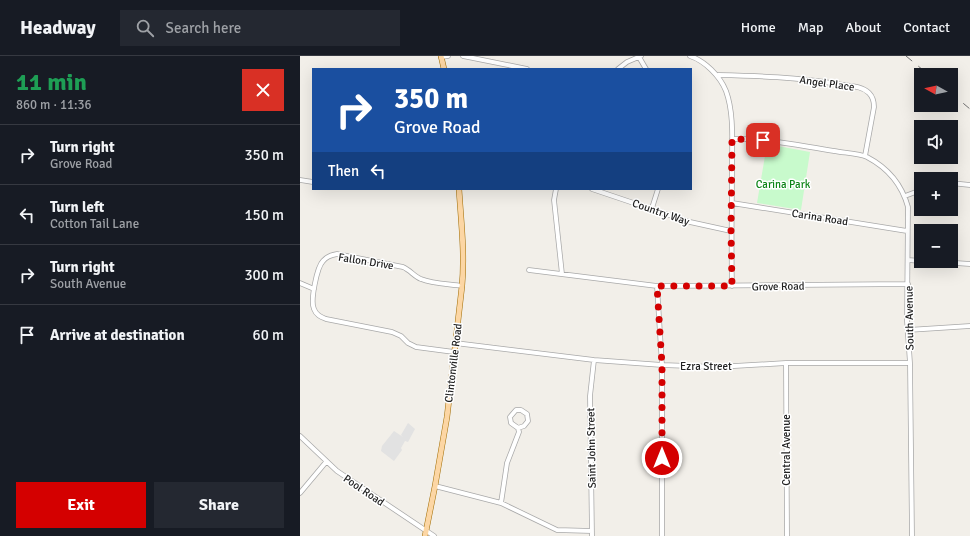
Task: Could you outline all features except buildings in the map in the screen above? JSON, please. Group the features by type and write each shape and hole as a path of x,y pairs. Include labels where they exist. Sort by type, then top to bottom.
{"main road":[{"path":"441,57 444,68"},
{"name":"Clintonville Road","path":"425,533 447,417 462,286 464,247 459,190"}],"street":[{"path":"441,57 448,56"},
{"path":"463,56 522,68"},
{"path":"690,56 697,58 718,75 726,90 730,104 732,139 732,286"},
{"path":"619,68 627,62 640,57 646,68"},
{"name":"Angel Place","path":"718,75 804,79 860,88 870,93 874,101 874,107 865,156"},
{"name":"South Avenue","path":"732,139 763,140 865,156 882,166 893,176 905,196 908,207 908,330 910,363 912,536"},
{"path":"300,180 312,182"},
{"path":"958,183 970,184"},
{"path":"556,190 554,200 562,274"},
{"name":"Country Way","path":"595,190 690,222 731,231"},
{"path":"652,208 658,190"},
{"path":"905,196 914,193"},
{"name":"Carina Road","path":"732,203 907,231"},
{"name":"Fallon Drive","path":"454,352 416,347 408,343 401,336 392,332 326,319 318,316 313,309 312,302 319,267 323,260 337,254 403,267 410,270 420,279 428,282 462,286"},
{"path":"908,260 914,260"},
{"path":"958,263 970,264"},
{"name":"Grove Road","path":"529,270 657,286 908,284"},
{"path":"300,283 314,289"},
{"path":"657,286 662,365 662,536"},
{"path":"908,330 970,326"},
{"name":"Ezra Street","path":"455,343 594,360 662,365 717,367 786,364 910,363"},
{"name":"Saint John Street","path":"592,534 590,396 594,360"},
{"name":"Central Avenue","path":"786,364 787,536"},
{"path":"521,410 527,414 528,421 524,426 518,428 513,425 510,417 513,412 521,410"},
{"path":"501,503 507,463 518,436 518,428"},
{"name":"Pool Road","path":"300,436 326,462 344,476 425,533 434,536"},
{"path":"300,492 326,462"},
{"path":"435,486 501,503 557,530 592,534"}],"green space":[{"name":"Carina Park","path":"767,144 810,152 801,210 757,203"}],"shaded area":[{"path":"408,423 415,429 408,442 405,441 401,448 402,450 394,461 381,451 382,446 394,431 403,437 401,435"}],"railway":[{"path":"906,56 921,68"},
{"path":"958,99 970,109"}],"route":[{"path":"662,458 662,365 657,286 732,286 732,139 763,140"}]}
